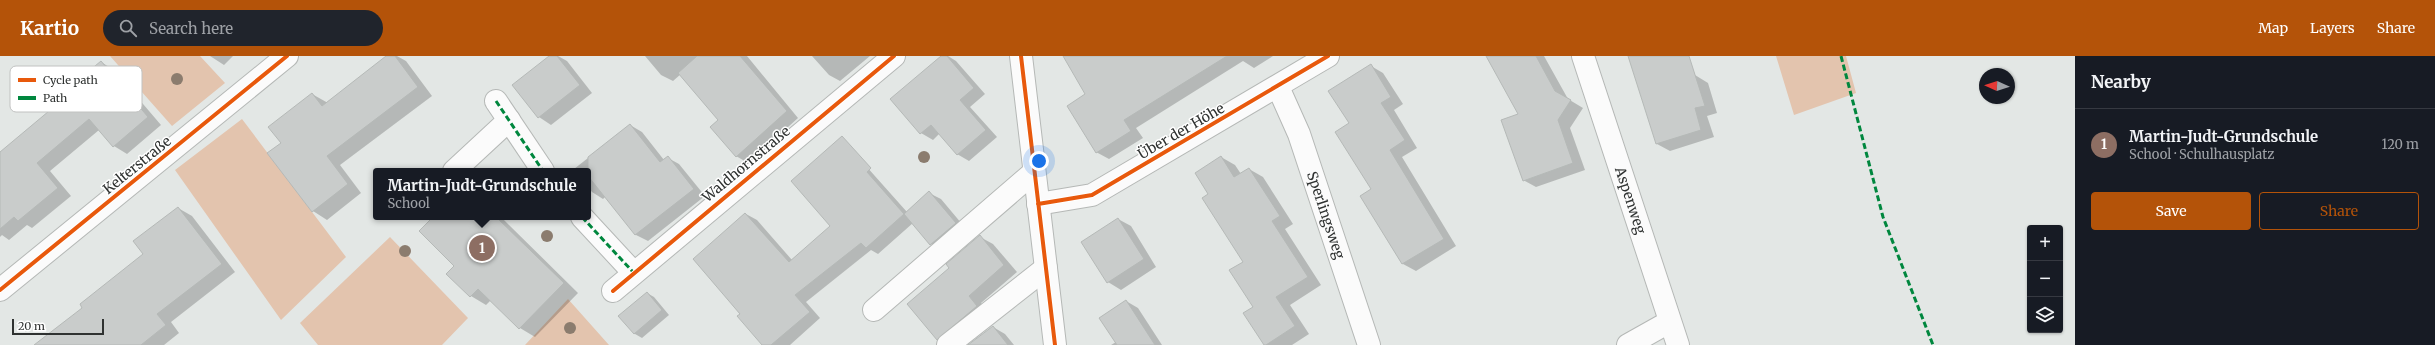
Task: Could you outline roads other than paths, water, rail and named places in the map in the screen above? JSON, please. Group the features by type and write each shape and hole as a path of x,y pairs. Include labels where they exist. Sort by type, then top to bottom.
{"street":[{"name":"Kelterstraße","path":"0,290 287,56"},
{"name":"Waldhornstraße","path":"612,291 894,56"},
{"path":"1021,56 1055,345"},
{"name":"Über der Höhe","path":"1038,204 1092,195 1278,87 1328,56"},
{"name":"Aspenweg","path":"1583,56 1669,322 1678,345"},
{"name":"Sperlingsweg","path":"1278,87 1299,134 1369,345"},
{"path":"496,101 540,168"},
{"path":"457,168 509,120"},
{"path":"874,310 1034,172"},
{"path":"585,220 633,272"},
{"path":"948,345 1046,268"},
{"path":"1628,345 1669,322"}],"place":[{"name":"Martin-Judt-Grundschule","path":"482,248"}]}
